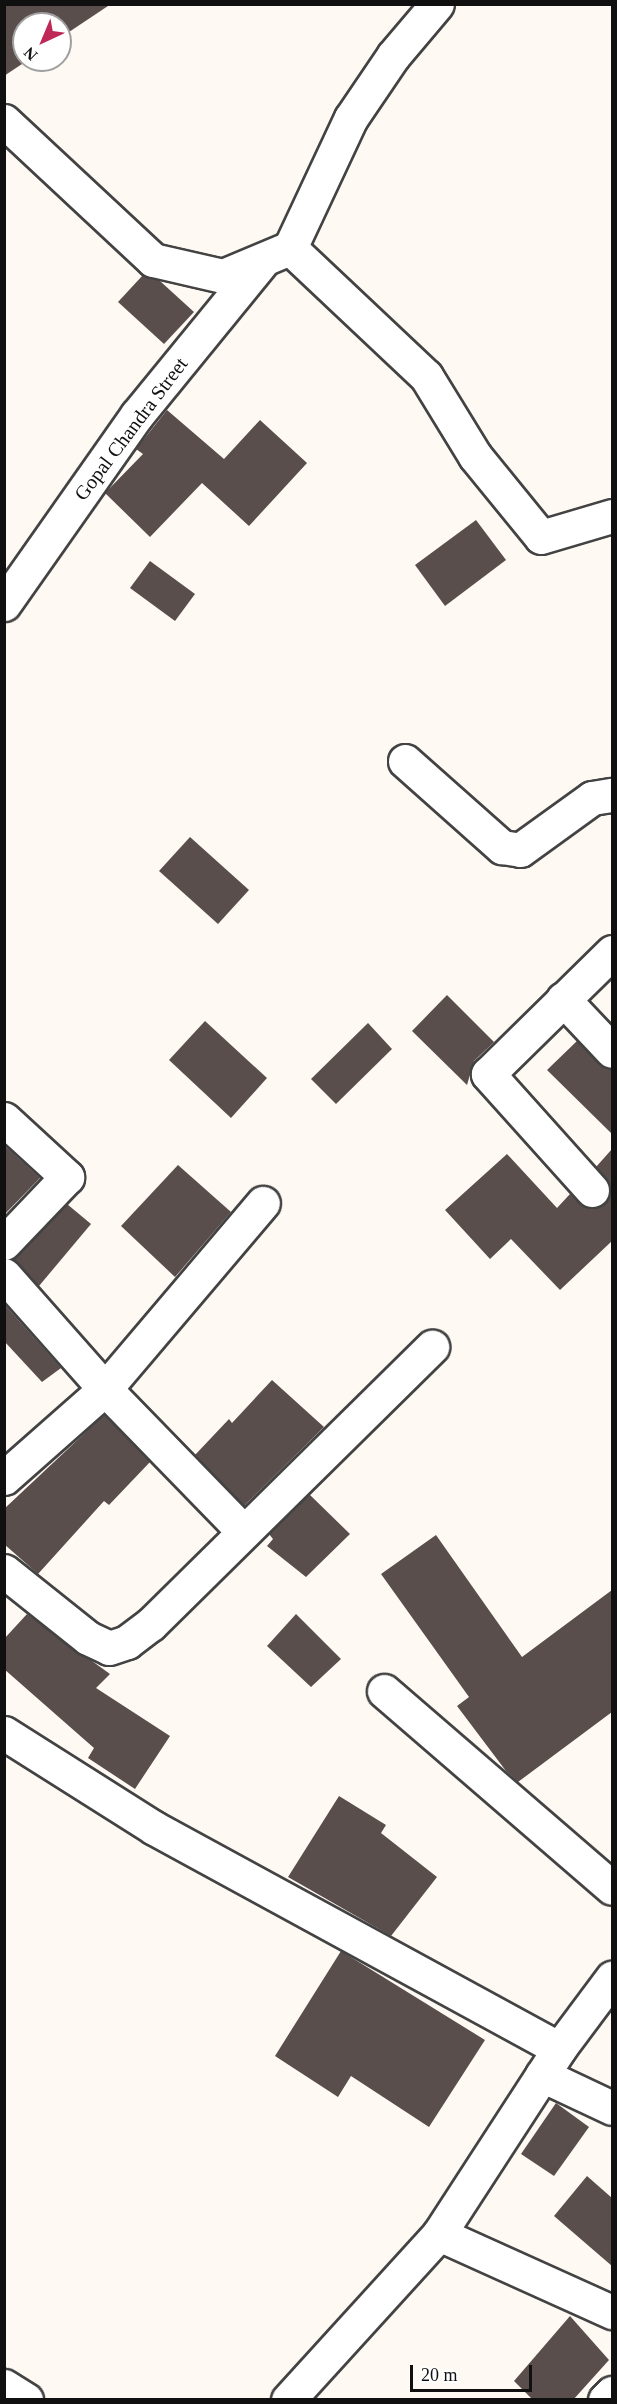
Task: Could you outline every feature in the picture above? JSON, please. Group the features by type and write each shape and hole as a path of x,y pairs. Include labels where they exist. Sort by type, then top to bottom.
{"street":[{"name":"Gopal Chandra Street","path":"4,604 137,415 277,254 351,118 393,56 437,4"},
{"path":"4,121 153,260 223,276 277,254 426,375 475,456 541,537 612,516"},
{"path":"405,760 501,847 520,850 592,798 612,795"},
{"path":"592,1190 488,1074 612,952"},
{"path":"563,999 612,1051"},
{"path":"4,1119 67,1177 4,1243"},
{"path":"4,1478 105,1389 263,1203"},
{"path":"4,1275 105,1389 244,1532"},
{"path":"4,1571 88,1638 109,1648 128,1642 151,1624 432,1347"},
{"path":"384,1691 612,1888"},
{"path":"4,1733 154,1828 550,2062 612,2108"},
{"path":"288,2400 439,2234 550,2062 612,1978"},
{"path":"439,2234 612,2312"},
{"path":"4,2386 26,2400"},
{"path":"605,2400 612,2393"}],"building":[{"path":"4,4 111,4 72,30 72,12 12,12 12,71 4,76"},
{"path":"143,275 160,281 194,312 164,344 118,302"},
{"path":"167,410 224,459 260,420 307,463 249,526 202,483 150,537 105,493 143,454 136,449"},
{"path":"476,520 506,560 445,606 415,565"},
{"path":"150,561 195,594 175,621 130,588"},
{"path":"190,837 249,890 218,924 159,871"},
{"path":"447,995 494,1042 474,1061 467,1085 412,1031"},
{"path":"205,1021 267,1078 231,1118 169,1060"},
{"path":"368,1023 392,1049 336,1104 311,1079"},
{"path":"577,1041 599,1064 612,1069 612,1134 547,1070"},
{"path":"4,1145 40,1178 4,1215"},
{"path":"612,1149 612,1241 560,1290 511,1239 490,1259 445,1210 507,1154 557,1208 570,1194 586,1208 596,1208 605,1204 610,1187 596,1167"},
{"path":"178,1165 231,1212 175,1277 121,1226"},
{"path":"67,1204 91,1224 39,1286 13,1259"},
{"path":"4,1304 61,1368 42,1382 4,1341"},
{"path":"272,1380 324,1427 244,1506 195,1455 229,1419 232,1423"},
{"path":"104,1415 150,1462 109,1505 104,1501 38,1574 4,1544 4,1509"},
{"path":"309,1494 350,1534 306,1577 267,1546 273,1539 269,1534"},
{"path":"436,1535 522,1657 612,1590 612,1712 518,1782 506,1771 457,1706 469,1697 381,1574"},
{"path":"27,1614 110,1674 96,1688 170,1736 135,1789 88,1758 94,1748 4,1669 4,1639"},
{"path":"296,1614 341,1659 311,1687 267,1646"},
{"path":"339,1796 386,1825 381,1833 437,1877 391,1936 288,1877"},
{"path":"341,1951 485,2040 429,2127 351,2076 338,2097 275,2056"},
{"path":"556,2103 589,2127 554,2176 521,2154"},
{"path":"587,2176 612,2198 612,2266 554,2216"},
{"path":"570,2316 609,2360 573,2400 533,2400 514,2381"}]}
